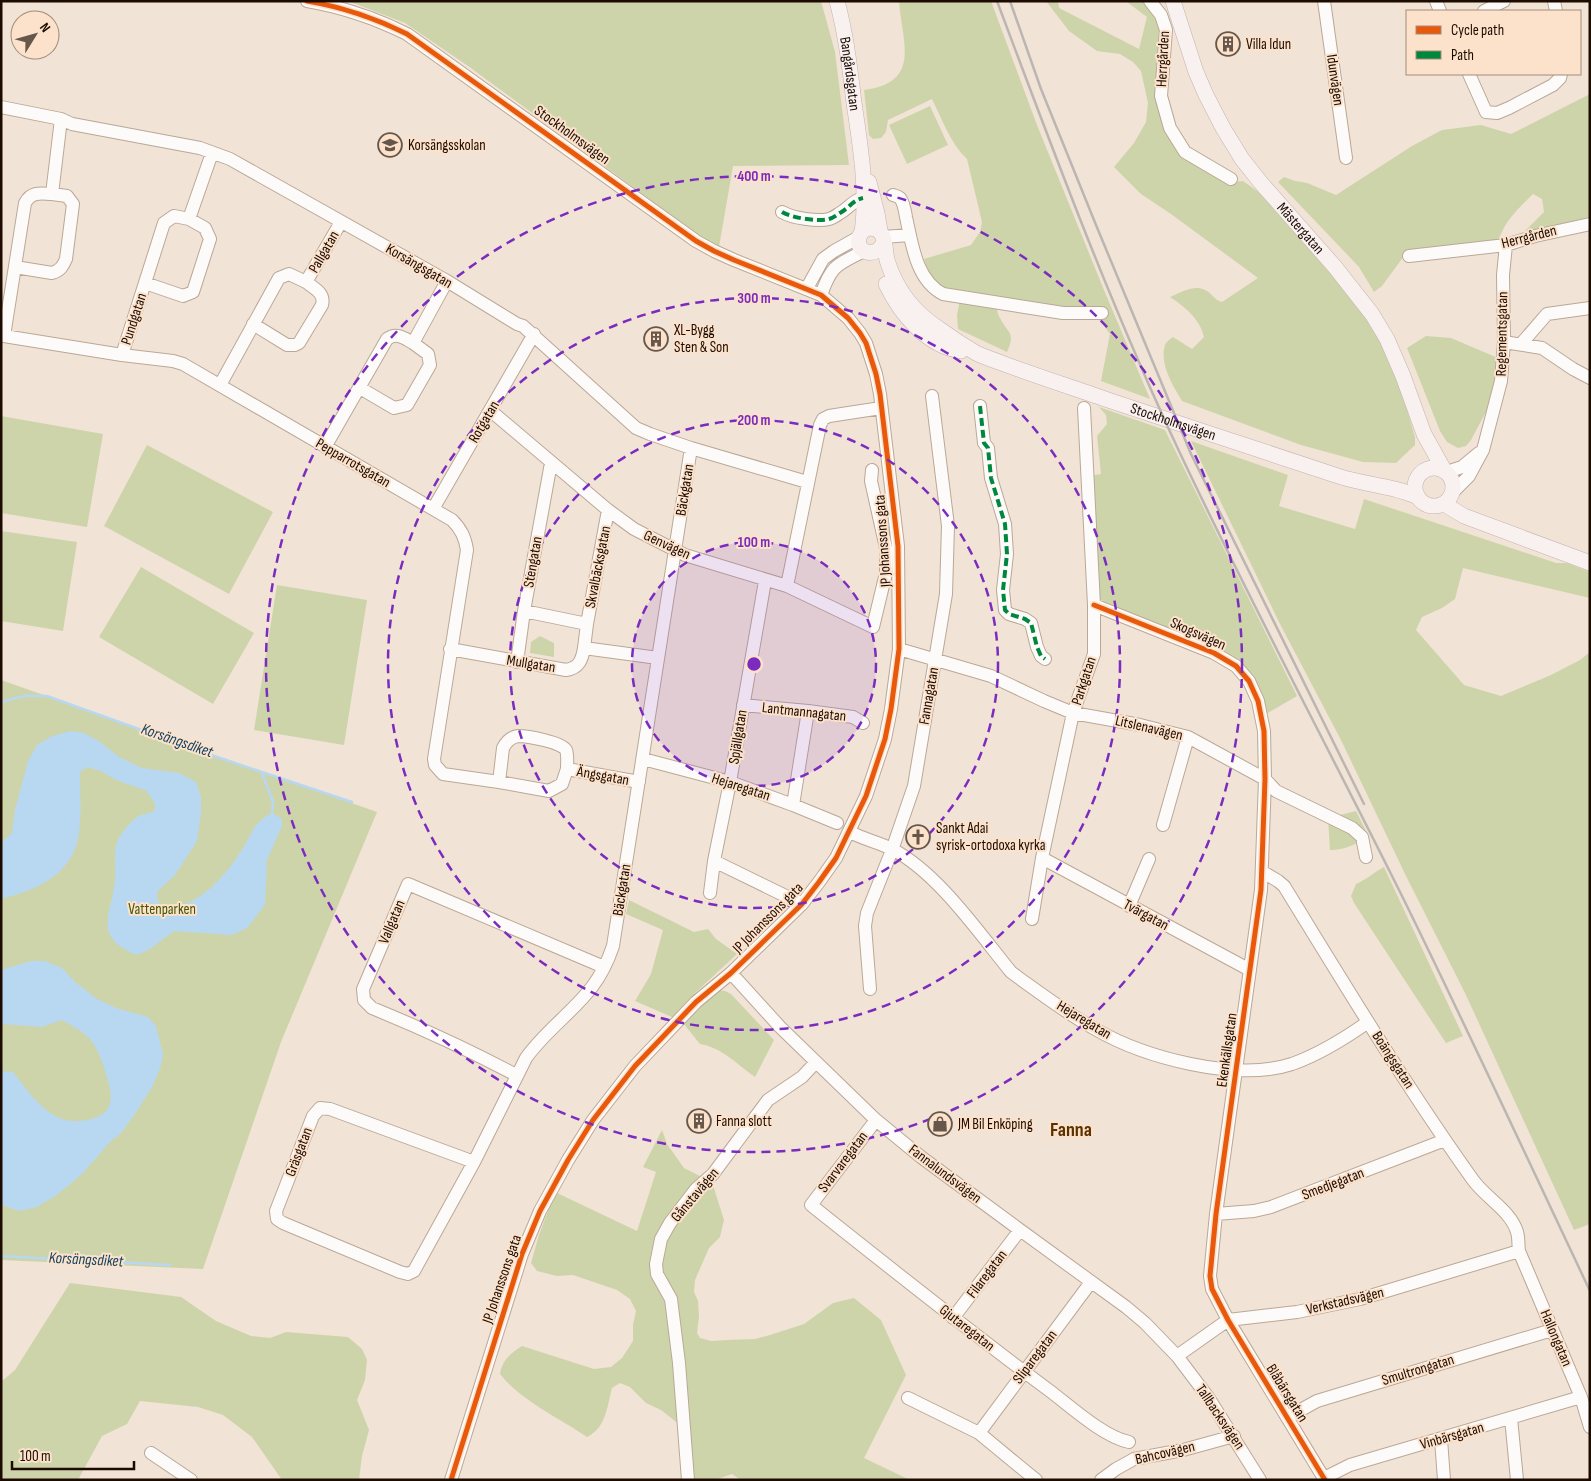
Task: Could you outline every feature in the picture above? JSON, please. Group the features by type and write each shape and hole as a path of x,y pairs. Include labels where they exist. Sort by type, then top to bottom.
{"main road":[{"name":"Bangårdsgatan","path":"836,1 844,28 860,146 865,214 863,243"},
{"name":"Mästergatan","path":"1173,1 1196,72 1223,128 1261,183 1335,267 1372,314 1403,376 1424,434 1446,471"},
{"name":"Mästergatan","path":"1179,1 1179,19"},
{"name":"Bangårdsgatan","path":"860,146 882,237"},
{"path":"868,228 874,228 882,237 880,249 875,252 863,243 868,228"},
{"name":"Stockholmsvägen","path":"882,237 893,276 901,292 912,307 927,321 977,354"},
{"name":"Stockholmsvägen","path":"863,243 877,262 896,303 906,318 916,328 954,350 977,354 1039,377 1348,480 1408,492 1418,497"},
{"name":"Mästergatan","path":"1418,477 1424,456 1424,434"},
{"path":"1428,468 1439,468 1446,471 1454,482 1450,496 1436,506 1428,505 1418,497 1415,487 1418,477 1428,468"},
{"name":"Stockholmsvägen","path":"1370,483 1418,477"},
{"path":"1450,496 1464,516 1590,564"}],"street":[{"name":"Stockholmsvägen","path":"307,1 355,11 382,21 407,34 696,241 714,252 821,294"},
{"name":"Herrgården","path":"1150,1 1161,15 1166,30 1161,96 1170,128 1186,152 1231,179"},
{"name":"Idunvägen","path":"1324,1 1346,158"},
{"path":"1486,10 1504,1"},
{"path":"1469,75 1486,112 1497,113 1553,85 1561,75"},
{"name":"Korsängsgatan","path":"1,107 61,119 72,124 200,148 230,159 523,326 636,428 691,448 807,482"},
{"path":"52,194 61,119"},
{"path":"189,219 212,153"},
{"path":"37,192 67,196 73,204 66,259 62,267 52,273 15,267 25,203 28,198 37,192"},
{"path":"893,195 898,196 903,203 918,264 925,278 935,290 943,294 1063,313 1102,313"},
{"path":"782,212 788,216 829,219 863,198"},
{"name":"Pundgatan","path":"122,355 164,223 174,216 189,219 205,228 210,239 193,292 183,296 145,283"},
{"name":"Pallgatan","path":"306,282 341,222"},
{"name":"Herrgården","path":"1409,256 1506,245 1535,236 1590,224"},
{"path":"882,237 910,235"},
{"path":"807,288 823,259 834,251 863,243"},
{"path":"821,294 836,266 863,243"},
{"name":"Regementsgatan","path":"1450,496 1469,476 1483,450 1501,380 1504,342 1503,275 1506,245"},
{"name":"Pepparrotsgatan","path":"15,267 4,336 183,364 452,520 459,527 464,535 467,550 434,759 435,765 443,774"},
{"name":"Pallgatan","path":"220,385 253,324 279,278 289,274 306,282 321,293 322,305 295,345 287,345 253,324"},
{"path":"413,343 447,281"},
{"name":"JP Johanssons gata","path":"451,1480 522,1254 540,1211 568,1160 593,1120 636,1066 696,1002 731,973 802,904 836,858 850,832 866,796 885,739 899,649 898,546 881,408 876,374 860,333 840,310 821,294"},
{"path":"1521,344 1547,314 1590,308"},
{"name":"Rotgatan","path":"433,509 491,412 534,334"},
{"path":"325,447 388,339 391,336 400,336 428,354 430,365 407,405 394,408 360,388"},
{"path":"1504,342 1542,348 1590,378"},
{"name":"Fannagatan","path":"870,989 865,926 867,914 914,786 946,594 948,526 932,396"},
{"path":"980,406 984,444 988,448 991,478 1005,524 1007,554 1003,590 1005,610 1009,614 1031,623 1037,647 1041,656 1045,659"},
{"path":"787,586 817,433 824,419 829,416 881,408"},
{"name":"Parkgatan","path":"1032,919 1042,858 1073,713 1094,654 1094,605 1084,408"},
{"name":"Genvägen","path":"491,412 608,510 634,529 675,551 787,586 874,627 886,573 886,548 871,481 872,470"},
{"name":"Bäckgatan","path":"408,1274 417,1265 474,1162 526,1058 537,1042 592,988 613,946 691,448"},
{"path":"1446,471 1462,467 1483,450"},
{"name":"Stengatan","path":"517,662 524,611 551,463"},
{"name":"Skvalbäcksgatan","path":"584,648 608,510"},
{"name":"Spjällgatan","path":"710,893 714,861 730,782 765,580"},
{"name":"Skogsvägen","path":"1094,605 1214,653 1236,666 1249,681 1258,701 1262,718 1266,779"},
{"name":"Skvalbäcksgatan","path":"524,611 587,624"},
{"path":"584,648 658,658"},
{"name":"Mullgatan","path":"450,649 517,662 571,669 580,664 584,648"},
{"name":"Litslenavägen","path":"899,649 991,676 1073,713 1140,725 1188,737 1266,779 1276,791 1352,828 1362,837 1366,857"},
{"name":"Lantmannagatan","path":"743,705 853,717 863,723"},
{"path":"793,805 808,711"},
{"name":"Ängsgatan","path":"443,774 549,792 562,784 567,769 567,751 556,742 518,736 505,743 499,782"},
{"path":"1163,825 1188,737"},
{"name":"Hejaregatan","path":"643,759 730,782 837,823"},
{"name":"Ängsgatan","path":"567,769 639,782"},
{"name":"Ekenkällsgatan","path":"1228,1320 1212,1289 1210,1276 1216,1214 1263,872 1266,779"},
{"name":"Hejaregatan","path":"850,832 892,850 930,877 946,893 1011,972 1088,1026 1148,1054 1221,1070 1266,1069 1292,1064 1323,1051 1368,1022"},
{"name":"Tvärgatan","path":"1042,858 1250,970"},
{"path":"1129,906 1149,859"},
{"path":"714,861 802,904"},
{"name":"Boängsgatan","path":"1263,872 1284,886 1368,1022 1475,1183 1506,1214 1513,1224 1517,1232 1518,1251"},
{"name":"Vallgatan","path":"516,1075 446,1039 372,1008 364,1000 363,989 408,884 604,967"},
{"name":"Fannalundsvägen","path":"731,973 780,1027 876,1120 921,1157 1126,1307 1177,1356"},
{"name":"Gånstavägen","path":"688,1480 679,1363 671,1298 658,1274 656,1264 661,1239 670,1223 696,1189 713,1174 768,1100 802,1077 816,1062"},
{"name":"Gräsgatan","path":"408,1274 277,1219 276,1212 313,1116 320,1108 325,1108 474,1162"},
{"name":"Svarvaregatan","path":"810,1205 876,1120"},
{"name":"Smedjegatan","path":"1216,1214 1254,1211 1271,1207 1446,1140"},
{"name":"Gjutaregatan","path":"810,1205 1024,1372 1110,1436 1129,1442"},
{"name":"Filaregatan","path":"954,1318 1020,1230"},
{"name":"Verkstadsvägen","path":"1177,1356 1228,1320 1297,1312 1360,1299 1518,1251"},
{"name":"Hallongatan","path":"1518,1251 1581,1397 1590,1427"},
{"name":"Sliparegatan","path":"979,1433 1091,1282"},
{"name":"Blåbärsgatan","path":"1228,1320 1324,1479"},
{"name":"Smultrongatan","path":"1288,1417 1317,1400 1552,1330"},
{"name":"Tallbacksvägen","path":"1177,1356 1234,1436 1260,1480"},
{"name":"Vinbärsgatan","path":"1324,1479 1350,1465 1581,1397"},
{"path":"908,1398 979,1433 1036,1480"},
{"path":"1511,1418 1517,1480"},
{"name":"Bahcovägen","path":"1101,1480 1116,1468 1134,1459 1183,1450 1234,1436"},
{"path":"1441,1439 1444,1480"},
{"path":"151,1453 191,1480"}],"green space":[{"path":"348,1 821,1 835,52 849,165 733,166 719,247 697,234 468,66 405,23"},
{"path":"899,1 991,1 1037,125 1150,399 1101,381 1110,334 1101,322 1085,308 1062,307 948,289 932,277 924,259 971,245 980,232 982,222 967,159 951,138 932,99 888,120 886,132 881,138 873,139 869,135 864,90 882,86 894,79 901,69 904,58 905,46"},
{"path":"1046,1 1058,1 1059,8 1139,49 1147,17 1127,2 1145,1 1161,24 1161,49 1171,142 1234,182 1243,181 1260,193 1349,291 1381,342 1398,379 1415,437 1415,445 1396,463 1363,462 1301,445 1182,401 1165,367 1165,345 1173,337 1192,349 1204,337 1195,319 1186,309 1170,297 1187,290 1201,288 1222,302 1258,278 1141,194 1114,167 1134,143 1146,122 1148,103 1141,71 1133,62 1120,54 1097,51 1069,31"},
{"path":"1590,94 1590,217 1522,234 1544,212 1542,199 1533,194 1508,222 1498,242 1407,252 1382,286 1374,292 1359,267 1278,182 1284,177 1307,183 1336,195 1412,146 1442,130 1481,125 1511,134"},
{"path":"930,106 948,145 907,164 889,125"},
{"path":"960,300 996,306 999,317 1011,337 1007,352 958,329 957,315"},
{"path":"1426,336 1451,338 1498,358 1497,381 1489,406 1466,446 1458,448 1447,442 1440,431 1407,348"},
{"path":"1099,407 1165,430 1297,696 1266,714 1261,696 1251,675 1231,657 1101,600 1099,597 1094,475 1101,474 1097,436 1107,424 1106,415"},
{"path":"1,416 103,434 87,527 1,513"},
{"path":"1191,441 1288,475 1279,506 1355,529 1364,499 1556,563 1567,563 1590,572 1590,598 1463,568 1455,599 1442,608 1422,617 1416,630 1464,685 1501,696 1551,675 1580,660 1590,652 1590,1224 1574,1230 1465,993 1341,740 1280,624"},
{"path":"147,445 273,512 229,594 104,526"},
{"path":"1,531 77,542 63,631 1,621"},
{"path":"141,567 254,633 213,704 99,637"},
{"path":"277,585 367,600 344,745 254,730"},
{"path":"540,636 554,643 554,657 530,653 531,642"},
{"name":"Vattenparken","path":"1,680 377,812 281,1042 203,1269 1,1260"},
{"path":"1356,811 1367,833 1360,841 1351,846 1330,850 1328,818"},
{"path":"1384,867 1463,1036 1446,1043 1351,896 1356,884"},
{"path":"629,900 694,932 708,929 716,939 737,954 694,994 696,997 674,1018 635,1001 651,974 663,930 626,914"},
{"path":"718,990 731,994 774,1040 755,1077 729,1057 715,1049 700,1044 683,1023"},
{"path":"662,1130 667,1144 684,1168 712,1182 724,1220 720,1237 709,1248 695,1280 694,1292 698,1301 699,1317 697,1333 700,1338 711,1341 755,1339 804,1324 833,1303 854,1298 881,1320 906,1375 864,1458 910,1480 741,1480 732,1474 715,1480 693,1479 689,1432 661,1410 646,1403 630,1387 620,1383 612,1388 602,1423 587,1437 540,1408 518,1392 500,1374 508,1357 522,1346 594,1369 611,1367 622,1358 633,1341 633,1325 636,1311 630,1299 617,1290 573,1275 557,1276 537,1271 531,1263 555,1192 637,1231 656,1172 643,1167"},
{"path":"70,1283 181,1297 216,1321 251,1336 270,1338 286,1332 348,1337 362,1349 367,1360 365,1380 357,1400 369,1430 362,1456 359,1480 282,1480 252,1437 223,1415 198,1407 140,1401 127,1424 102,1436 78,1480 1,1480 1,1382 15,1370"}],"water":[{"name":"Vattenparken","path":"71,731 84,733 100,742 119,757 142,768 179,773 196,782 201,797 197,841 175,875 157,892 158,902 168,909 191,902 212,887 229,868 254,828 266,816 272,813 282,819 282,826 267,860 265,905 247,928 232,935 174,931 150,949 137,955 114,941 109,933 108,924 115,879 116,844 131,822 141,815 155,810 155,804 147,791 87,767 80,772 78,841 70,859 54,876 44,883 1,899 1,843 12,833 15,810 28,761 37,745 52,736"},
{"path":"31,961 45,961 62,968 75,982 97,999 116,1008 148,1017 156,1026 163,1055 160,1069 152,1087 121,1133 110,1142 82,1174 58,1194 37,1207 20,1211 1,1205 1,1071 13,1072 39,1104 53,1115 66,1120 86,1120 103,1114 108,1109 111,1096 108,1080 98,1053 91,1040 79,1030 62,1020 42,1027 1,1024 1,970"}],"waterway":[{"name":"Korsängsdiket","path":"1,702 24,696 47,696 211,755 352,802"},
{"path":"262,773 273,802 272,815"},
{"name":"Korsängsdiket","path":"1,1256 170,1265"}],"railway":[{"path":"997,1 1106,284 1179,451 1262,620 1403,898 1590,1291"},
{"path":"1010,1 1041,89 1191,454 1364,804"}],"marked path":[{"path":"782,212 805,219 829,219 843,211 856,200 863,198"},
{"path":"980,406 984,443 988,448 991,478 1005,524 1007,554 1003,590 1005,610 1009,614 1031,623 1037,647 1041,656 1045,659"}],"cycle path":[{"path":"307,1 333,6 358,14 407,34 696,241 734,260 821,295 848,318 866,343 876,374 898,546 899,649 885,739 866,796 836,858 802,904 731,973 696,1002 635,1066 593,1120 568,1160 540,1211 522,1254 451,1480"},
{"path":"1094,605 1214,653 1236,666 1249,681 1258,701 1264,731 1265,779 1261,890 1216,1214 1210,1276 1212,1289 1228,1320 1325,1480"}],"place":[{"name":"Villa Idun","path":"1228,44"},
{"name":"Korsängsskolan","path":"390,145"},
{"name":"XL-Bygg Sten & Son","path":"656,339"},
{"name":"Sankt Adai syrisk-ortodoxa kyrka","path":"918,837"},
{"name":"Fanna slott","path":"699,1121"},
{"name":"JM Bil Enköping","path":"940,1124"}],"district":[{"name":"Fanna","path":"1071,1130"}]}
